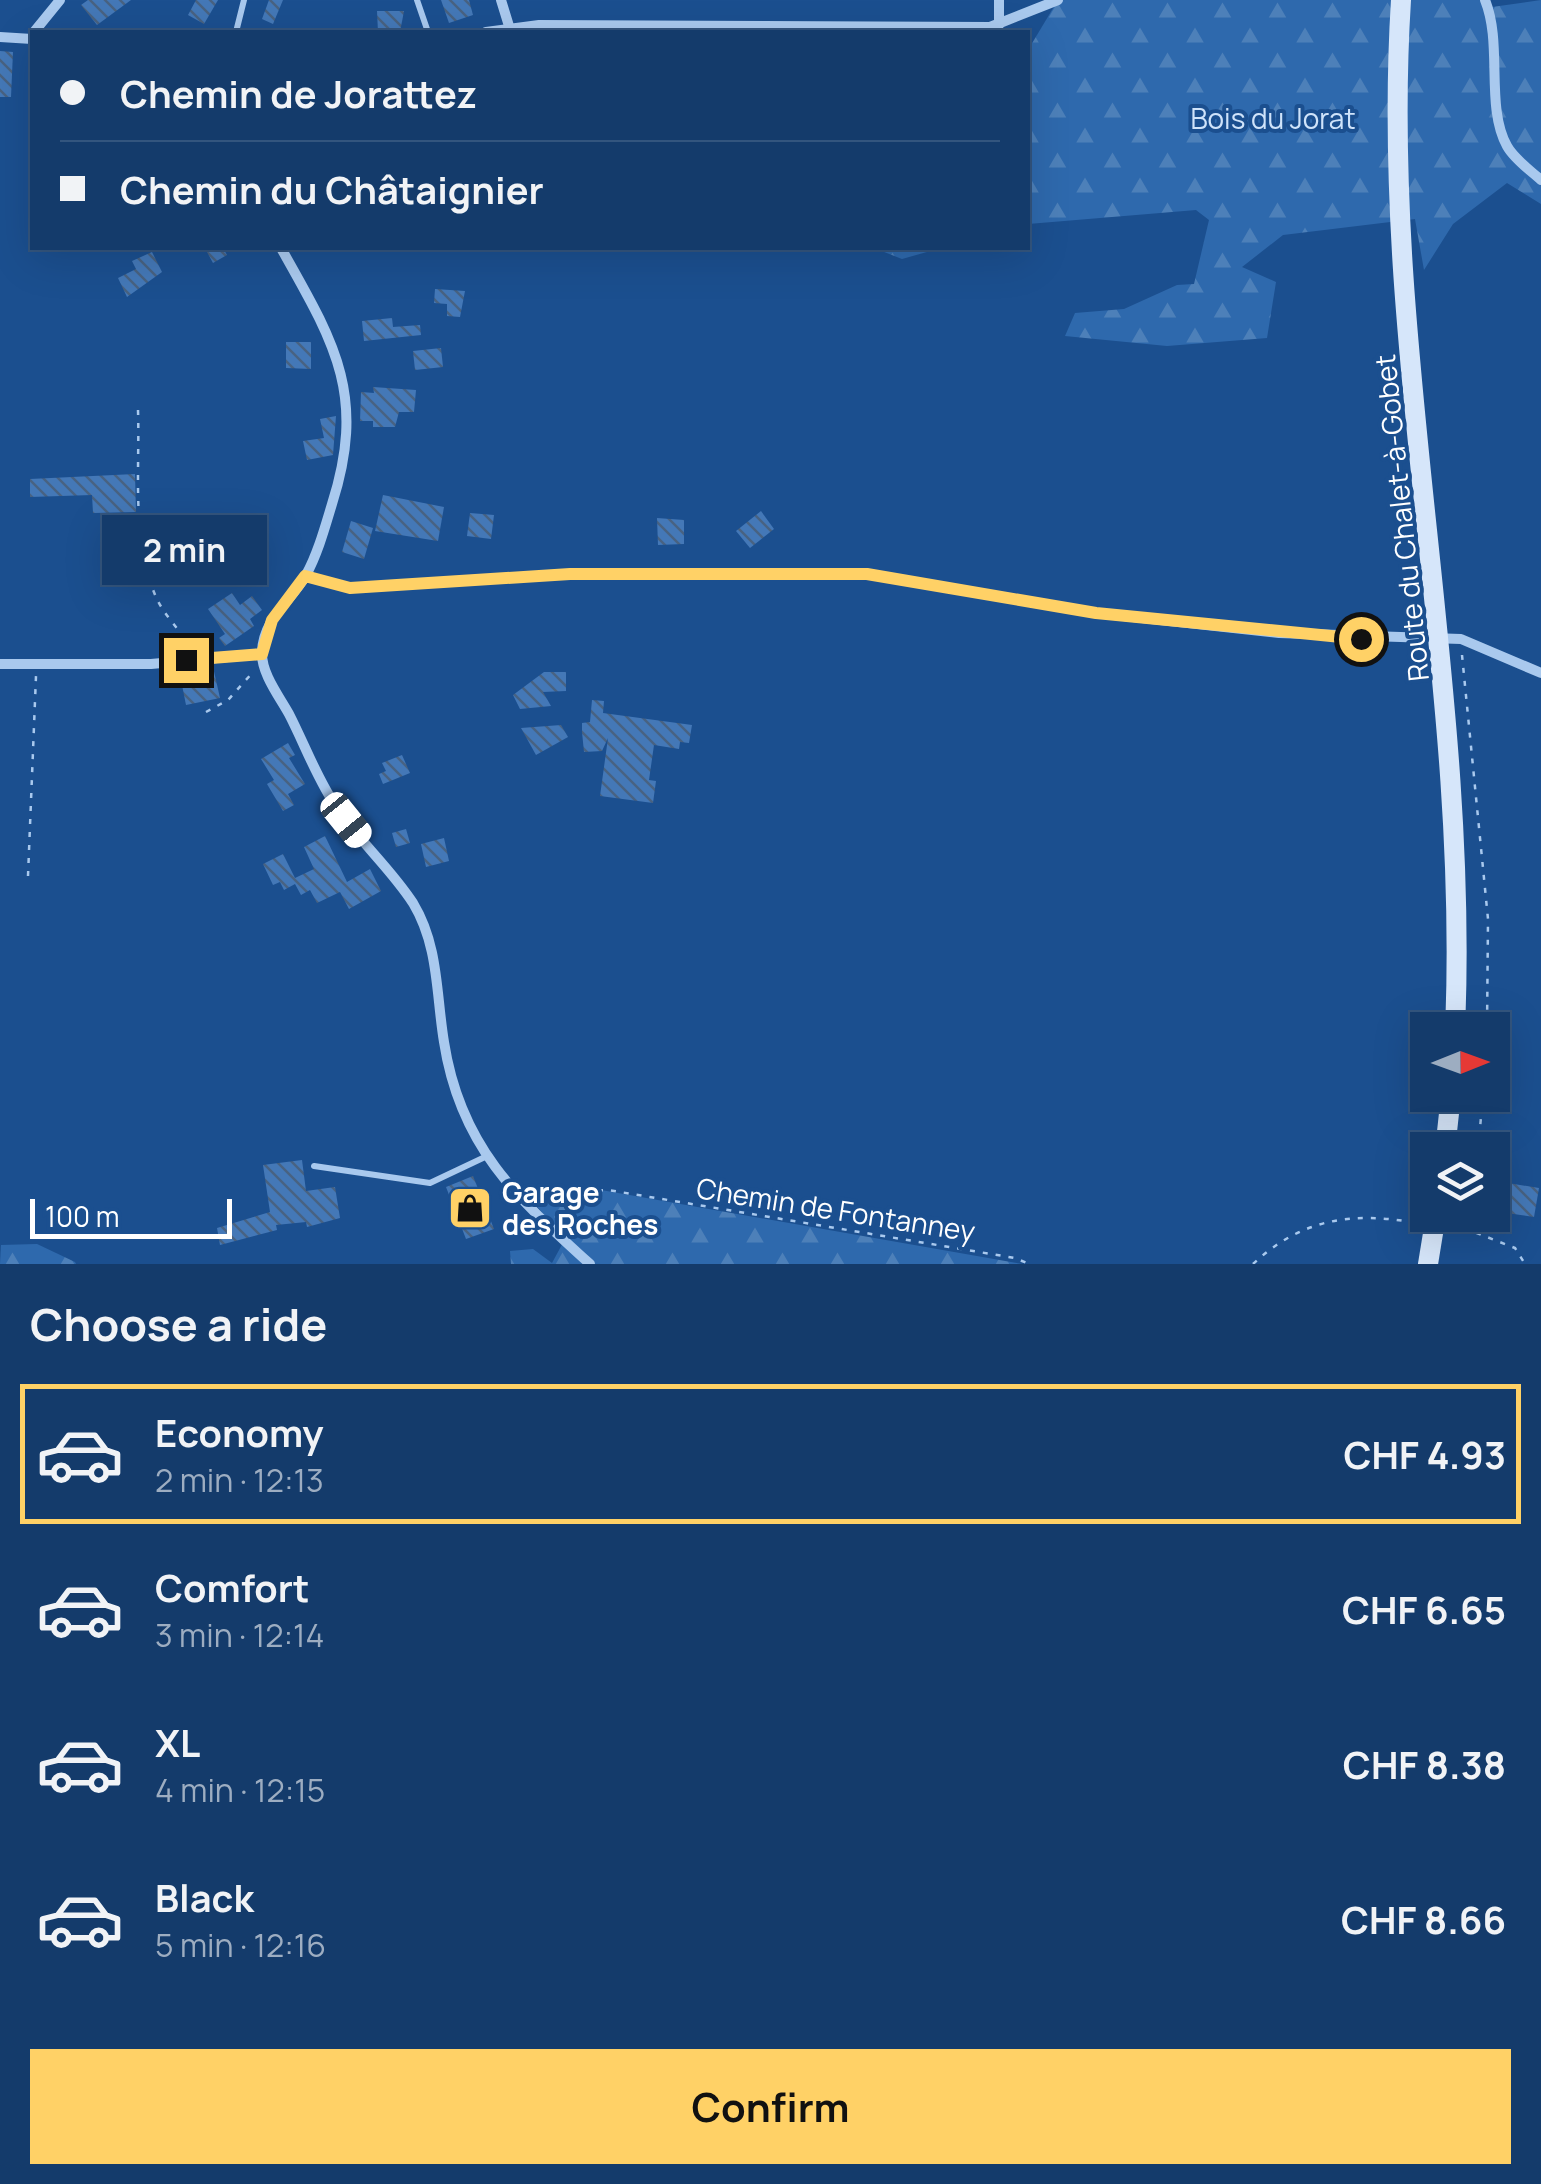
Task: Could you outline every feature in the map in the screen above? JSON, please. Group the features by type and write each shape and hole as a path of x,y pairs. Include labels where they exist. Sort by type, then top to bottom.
{"main road":[{"name":"Route du Chalet-à-Gobet","path":"1401,0 1396,100 1398,202 1451,638 1457,843 1455,1012"},
{"path":"1428,1264 1433,1232"}],"street":[{"path":"38,30 60,0"},
{"path":"501,0 509,26"},
{"path":"999,0 1000,25"},
{"path":"494,30 509,26 908,30 1000,25 1058,0"},
{"path":"1485,0 1495,25 1494,84 1507,146 1541,180"},
{"path":"0,36 30,37"},
{"path":"283,250 332,342 348,406 346,458 305,576 272,620 263,660 329,796 402,888 426,928 437,970 448,1063 457,1096 485,1156 518,1198 590,1264"},
{"path":"305,576 350,588 570,574 867,574 1096,613 1331,638 1451,638 1541,673"},
{"path":"0,664 263,660"}],"lane":[{"path":"236,30 244,0"},
{"path":"417,0 427,30"},
{"path":"314,1166 430,1183 485,1156"}],"path":[{"path":"138,410 141,534 146,562 158,601 183,636"},
{"path":"1451,638 1488,919 1488,1012"},
{"path":"206,712 228,700 263,660"},
{"path":"28,876 36,665"},
{"name":"Chemin de Fontanney","path":"518,1198 548,1189 608,1190 1015,1258 1029,1264"},
{"path":"1252,1264 1278,1241 1348,1216 1410,1220"},
{"path":"1474,1232 1515,1248 1526,1264"}],"green space":[{"name":"Bois du Jorat","path":"1058,0 1481,0 1485,8 1541,0 1541,204 1507,183 1453,224 1424,270 1415,219 1283,235 1242,267 1276,282 1267,338 1167,346 1065,336 1075,313 1124,309 1177,285 1194,284 1209,220 1196,210 1030,224 1030,47"},
{"path":"879,250 934,250 902,259"},
{"path":"547,1188 601,1190 1022,1264 511,1264 510,1251 533,1249 552,1263 565,1239 534,1203"},
{"path":"37,1244 76,1264 0,1264 1,1245"}],"building":[{"path":"88,0 131,0 97,25 81,5"},
{"path":"196,0 218,0 204,24 188,15"},
{"path":"269,0 283,0 273,24 262,19"},
{"path":"441,0 469,0 473,15 449,23"},
{"path":"377,11 404,11 400,30 378,30"},
{"path":"0,51 13,52 11,97 0,97"},
{"path":"224,250 227,255 213,263 207,252"},
{"path":"152,252 162,272 127,297 118,278 136,269 132,261"},
{"path":"435,289 465,291 460,317 447,316 447,304 434,303"},
{"path":"392,318 393,327 420,325 421,335 364,341 362,321"},
{"path":"286,342 311,342 311,369 286,368"},
{"path":"441,348 443,367 415,370 413,351"},
{"path":"373,387 416,390 414,412 399,412 395,427 373,427 373,421 360,421 361,392 374,393"},
{"path":"336,416 333,455 307,460 303,441 324,438 320,419"},
{"path":"135,474 136,512 93,513 92,495 30,497 30,479"},
{"path":"383,495 444,507 438,541 375,531"},
{"path":"761,511 774,529 750,548 736,531"},
{"path":"470,513 494,515 491,539 467,536"},
{"path":"657,518 684,520 684,544 658,545"},
{"path":"351,521 373,528 364,559 342,552"},
{"path":"232,593 240,605 252,596 262,610 250,619 254,626 225,646 219,638 225,634 208,609"},
{"path":"213,667 220,698 186,705 179,670"},
{"path":"544,672 566,672 566,691 543,692 551,706 520,709 513,695"},
{"path":"592,700 604,701 603,713 692,725 689,743 680,742 679,749 654,745 649,780 656,781 653,803 600,796 608,738 602,751 584,752 582,723 590,722"},
{"path":"561,725 568,737 536,755 521,728"},
{"path":"288,743 295,755 289,758 305,784 288,794 294,805 283,811 267,784 274,780 261,759"},
{"path":"402,755 410,773 383,784 379,774 386,771 382,763"},
{"path":"406,829 410,843 396,847 392,833"},
{"path":"325,836 347,882 370,869 381,891 349,909 340,892 317,903 310,890 301,895 295,884 284,890 280,882 273,885 263,864 283,854 295,878 314,869 304,847"},
{"path":"444,838 449,861 426,867 421,844"},
{"path":"302,1160 306,1191 335,1187 340,1218 307,1227 306,1222 276,1225 277,1230 220,1245 217,1228 270,1212 263,1165"},
{"name":"Garage des Roches","path":"473,1176 494,1229 466,1239 446,1187"},
{"path":"1510,1183 1539,1188 1534,1217 1510,1214"}],"place":[{"name":"Garage des Roches","path":"470,1208"}],"route":[{"path":"186,660 262,654 265,635 276,612 305,576 330,586 350,588 570,574 867,574 1096,613 1361,639"}]}
